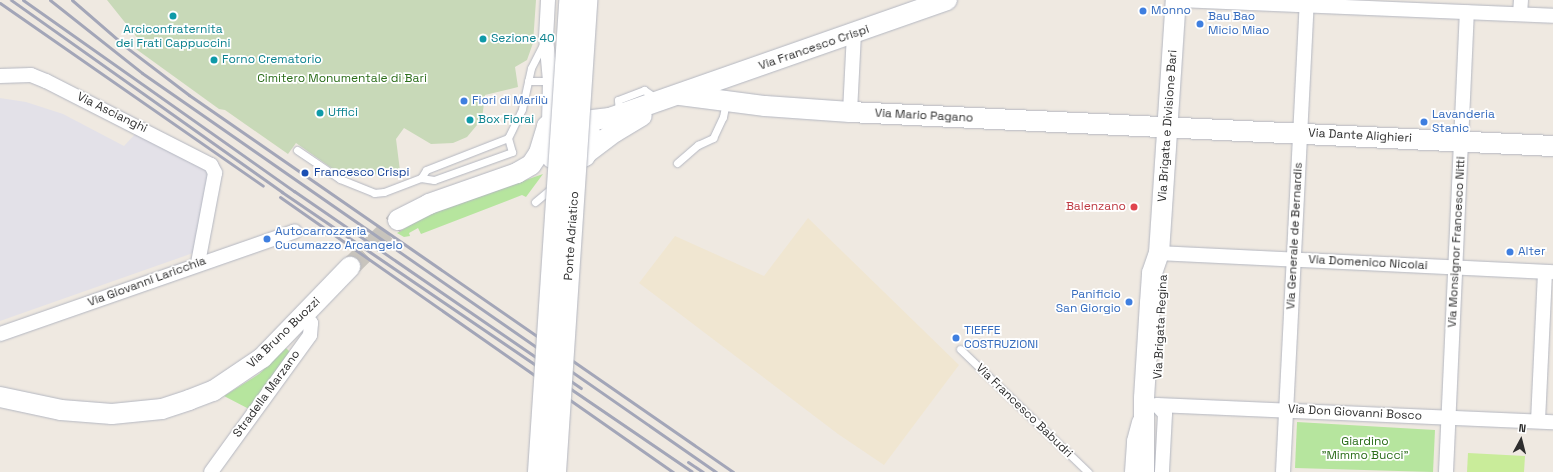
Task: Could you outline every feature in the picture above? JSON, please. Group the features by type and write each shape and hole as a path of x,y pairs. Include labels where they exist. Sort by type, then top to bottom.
{"main road":[{"name":"Ponte Adriatico","path":"538,472 569,0"},
{"name":"Ponte Adriatico","path":"556,472 587,0"},
{"name":"Via Francesco Crispi","path":"584,122 619,115 947,0"},
{"name":"Via Brigata e Divisione Bari","path":"1159,253 1176,0"},
{"name":"Via Francesco Crispi","path":"588,152 615,132 680,94"},
{"name":"Via Mario Pagano","path":"680,94 726,102 850,112 1168,127"},
{"path":"398,220 429,204 517,173 578,161 588,152 591,136 584,122 565,116 546,131 536,159 517,173"},
{"name":"Via Dante Alighieri","path":"1168,127 1553,146"},
{"path":"546,131 546,151 564,163"},
{"name":"Via Brigata Regina","path":"1151,401 1152,273 1159,253"},
{"name":"Via Bruno Buozzi","path":"0,397 88,413 131,413 162,408 213,391 242,374 262,358 350,267"},
{"path":"1144,472 1151,401"},
{"path":"1151,401 1153,472"}],"street":[{"path":"546,131 550,81 546,37 548,0"},
{"path":"584,122 591,0"},
{"path":"1179,0 1405,5 1468,12 1553,16"},
{"path":"1520,14 1521,0"},
{"name":"Via Generale de Bernardis","path":"1283,472 1307,3"},
{"name":"Via Monsignor Francesco Nitti","path":"1446,472 1468,12"},
{"path":"850,112 854,33"},
{"name":"Via Ascianghi","path":"0,76 31,75 46,81 204,160 211,165 215,173 198,263"},
{"name":"Via Giovanni Laricchia","path":"0,334 198,263 295,231"},
{"name":"Via Domenico Nicolai","path":"1159,253 1549,272"},
{"path":"1538,421 1549,272"},
{"name":"Stradella Marzano","path":"211,472 310,335 311,323 304,315"},
{"path":"1132,472 1134,441 1151,401 1165,414 1162,472"},
{"name":"Via Don Giovanni Bosco","path":"1151,401 1286,410 1553,422"}],"lane":[{"path":"297,150 340,179 374,193 384,192 421,178 434,180 512,152 508,138 522,109 531,68 546,37"},
{"path":"528,81 550,81"},
{"path":"677,163 698,145 712,138 723,117 726,102"},
{"path":"421,178 426,170 508,138"},
{"path":"535,202 558,182 564,163"},
{"name":"Via Francesco Babudri","path":"960,349 1082,469 1088,472"}],"shaded area":[{"path":"0,98 26,102 63,114 124,146 138,131 204,166 209,176 193,253 0,321"},
{"path":"808,218 959,365 884,465 838,434 639,283 675,236 764,276"}],"green space":[{"name":"Cimitero Monumentale di Bari","path":"107,0 536,0 533,43 527,60 515,67 518,87 485,95 482,119 467,137 453,143 431,144 404,128 396,139 400,171 362,176 362,172 340,174 296,143 288,154 225,110 219,109 136,49 139,40"},
{"path":"543,174 526,197 522,195 421,234 418,228 409,233 410,236 404,237 397,233 427,215"},
{"path":"286,348 290,352 249,409 224,396 259,374"},
{"name":"Giardino \"Mimmo Bucci\"","path":"1297,422 1435,430 1433,472 1295,468"},
{"path":"1468,453 1525,456 1524,472 1467,472"}],"tunnel":[{"path":"350,267 398,220"}],"railway":[{"path":"11,0 282,192 692,472"},
{"path":"23,0 294,191 581,388"},
{"path":"50,0 142,73 716,472"},
{"path":"72,0 126,47 189,95 733,472"},
{"path":"0,3 263,186"},
{"path":"280,197 673,472"},
{"path":"688,462 703,472"}],"place":[{"name":"Monno","path":"1143,11"},
{"name":"Arciconfraternita dei Frati Cappuccini","path":"173,16"},
{"name":"Bau Bao Micio Miao","path":"1200,24"},
{"name":"Sezione 40","path":"483,39"},
{"name":"Forno Crematorio","path":"214,60"},
{"name":"Fiori di Marilù","path":"464,101"},
{"name":"Uffici","path":"320,113"},
{"name":"Box Fiorai","path":"470,120"},
{"name":"Lavanderia Stanic","path":"1424,122"},
{"name":"Francesco Crispi","path":"305,173"},
{"name":"Balenzano","path":"1134,207"},
{"name":"Autocarrozzeria Cucumazzo Arcangelo","path":"267,239"},
{"name":"Alter","path":"1510,252"},
{"name":"Panificio San Giorgio","path":"1129,302"},
{"name":"TIEFFE COSTRUZIONI","path":"956,338"}]}
